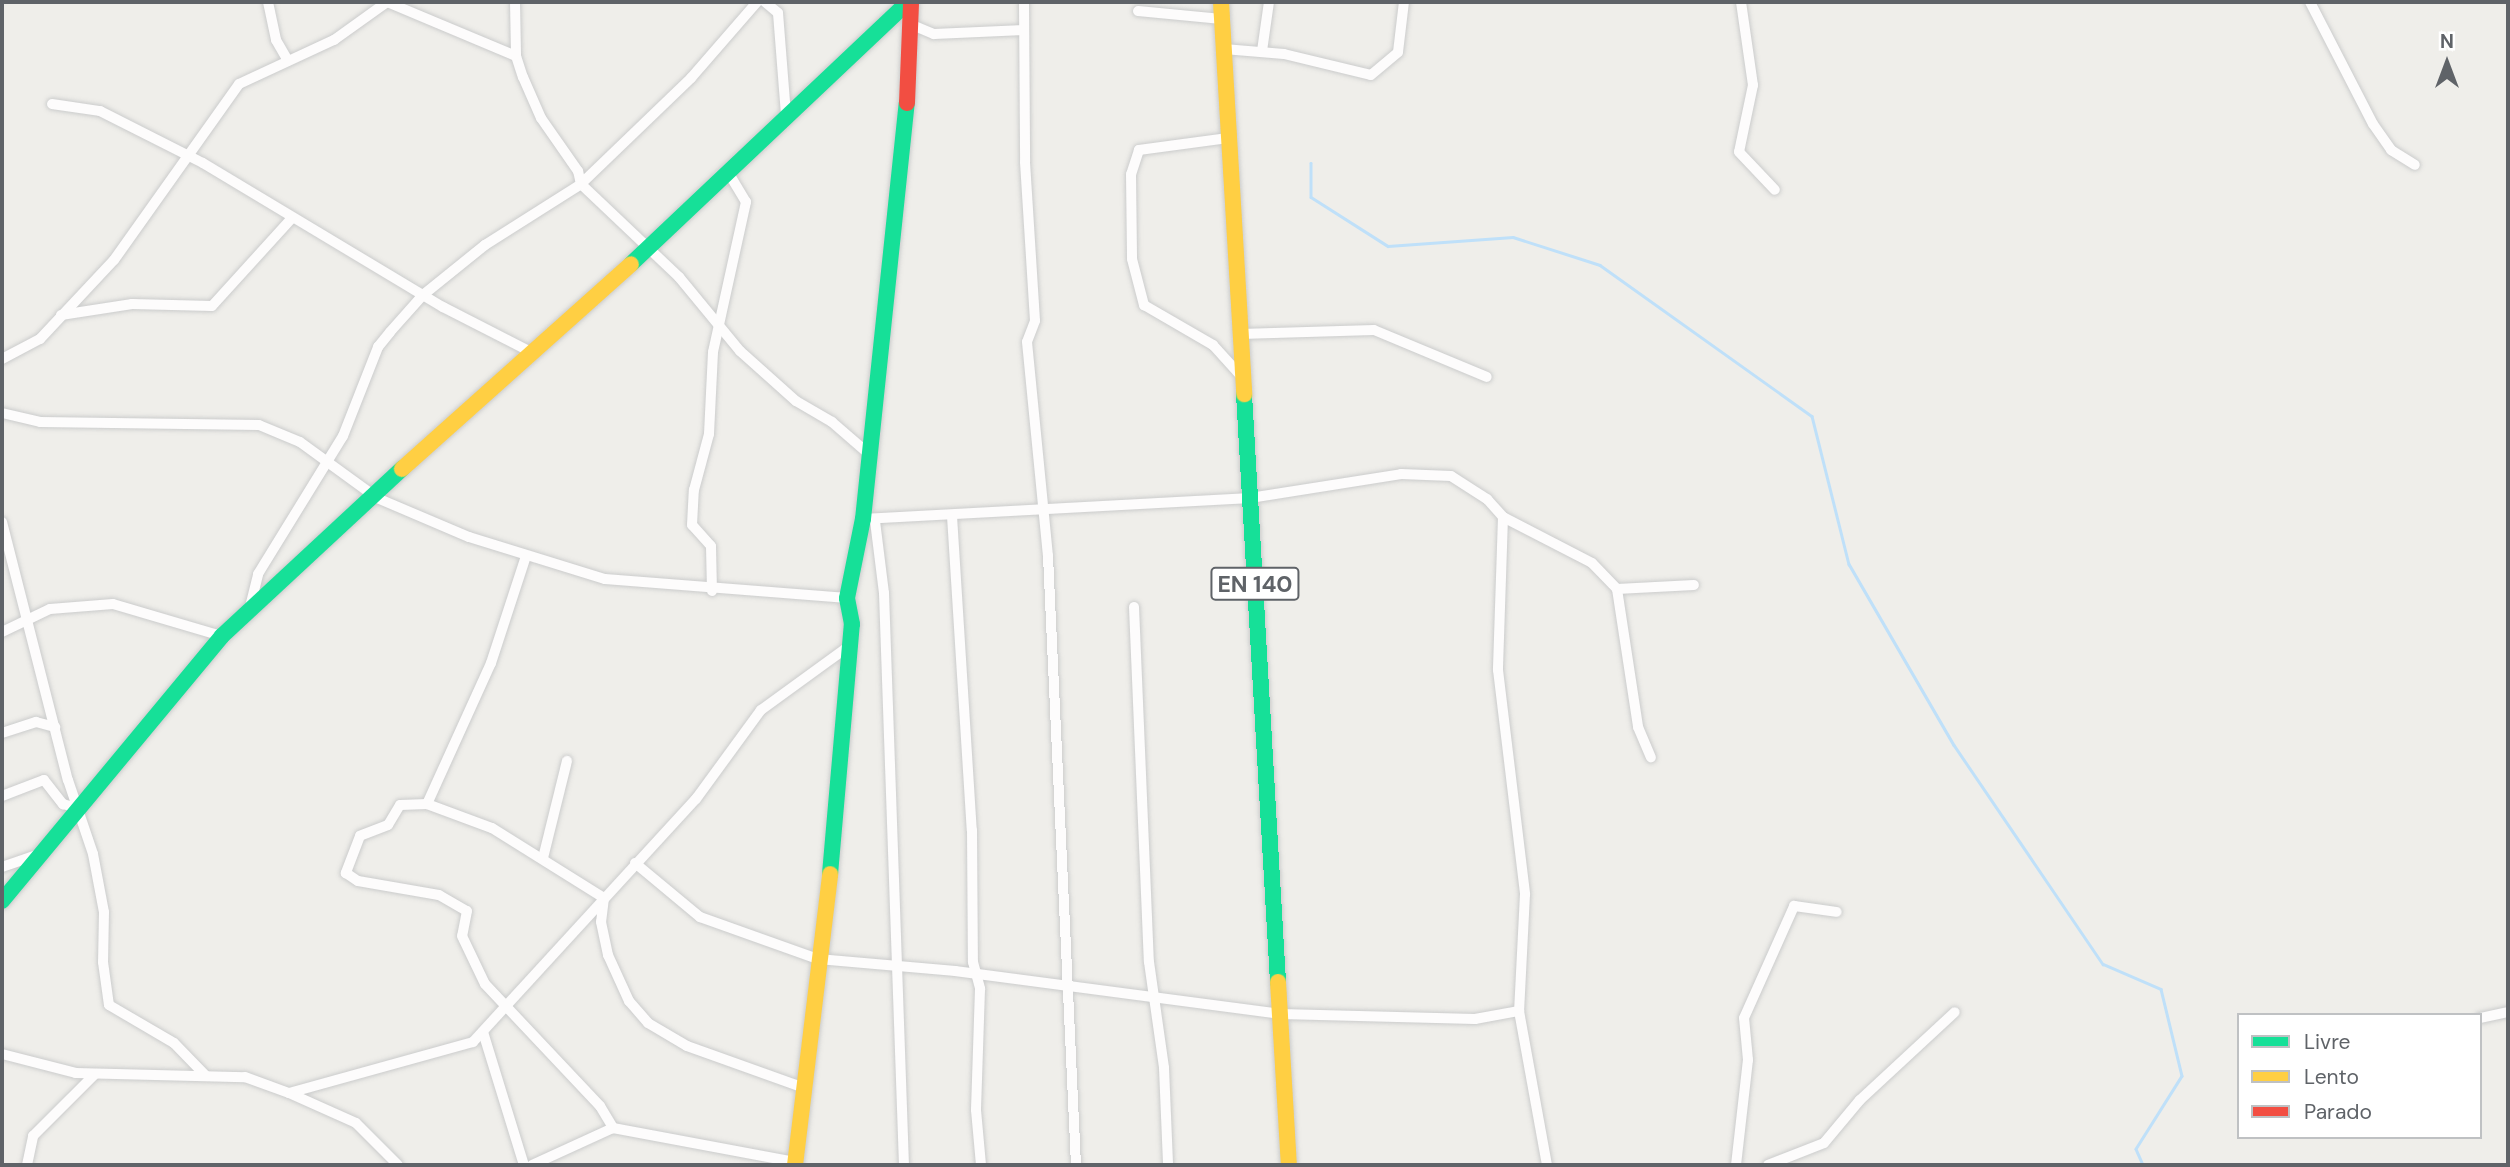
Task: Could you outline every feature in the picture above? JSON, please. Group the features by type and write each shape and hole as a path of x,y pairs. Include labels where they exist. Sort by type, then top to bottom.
{"street":[{"path":"268,2 276,40 288,61"},
{"path":"2,359 40,339 114,260 167,180 190,157 230,93 288,61 334,40 387,2 516,56"},
{"path":"515,2 516,56 541,118 578,171 580,184 644,249 679,277 718,329 796,401 832,422 869,454"},
{"path":"245,617 261,568 327,464 378,347 423,295 517,222 580,184 691,78 757,2"},
{"path":"765,2 778,13 786,115"},
{"path":"2,901 48,849 222,636 377,498 644,249 730,175 786,115 845,67 909,2"},
{"path":"904,1165 884,593 869,520 869,454 906,116 909,2"},
{"path":"1024,2 1035,321 1027,342 1044,508 1076,1165"},
{"name":"EN 140","path":"1221,2 1289,1165"},
{"path":"1262,51 1269,2"},
{"path":"1224,49 1262,51 1371,75 1398,52 1404,2"},
{"path":"1741,2 1753,85 1739,152 1775,190"},
{"path":"2310,2 2373,124 2391,150 2415,165"},
{"path":"1138,11 1222,19"},
{"path":"910,24 934,34 1024,30"},
{"path":"52,104 100,111 190,157 423,295 531,352"},
{"path":"1228,138 1139,150 1131,174 1132,259 1144,305 1213,345 1242,377"},
{"path":"712,591 711,546 692,524 696,471 709,434 718,329 747,195 730,175"},
{"path":"61,316 132,304 212,306 292,218"},
{"path":"1240,334 1374,330 1487,377"},
{"path":"2,413 40,422 258,425 300,442 377,498 526,556 605,579 712,591 847,598"},
{"path":"869,520 1250,498 1334,482 1432,473 1472,489 1503,517 1563,544 1617,589 1638,727 1651,757"},
{"path":"952,516 976,976 981,1165"},
{"path":"1503,517 1498,670 1525,894 1519,1012 1547,1165"},
{"path":"532,1165 613,1128 706,1150 795,1164 818,959 824,948 849,646 847,598 869,520"},
{"path":"2,523 55,727 81,809 104,912 103,973 109,1005 174,1043 206,1076"},
{"path":"427,804 491,663 526,556"},
{"path":"1617,589 1694,585"},
{"path":"2,632 29,624 50,609 113,604 222,636"},
{"path":"1134,607 1154,1000 1164,1068 1168,1165"},
{"path":"289,1093 460,1046 483,1032 696,799 761,710 849,646"},
{"path":"2,733 36,722 55,727"},
{"path":"543,858 567,761"},
{"path":"2,796 44,780 63,804 81,809"},
{"path":"604,898 492,828 427,804 400,805 388,825 360,836 346,873 358,881 427,891 467,911 462,936 476,969 509,1006 532,1038 600,1106 613,1128"},
{"path":"2,867 48,849"},
{"path":"635,863 700,917 818,959 1066,986 1154,1000 1281,1014 1475,1019 1519,1012"},
{"path":"604,898 601,922 608,955 640,1017 687,1046 804,1088"},
{"path":"1736,1165 1748,1060 1744,1017 1794,906 1837,912"},
{"path":"1768,1165 1824,1143 1860,1100 1955,1012"},
{"path":"2482,1018 2508,1012"},
{"path":"483,1032 524,1165"},
{"path":"2,1054 45,1069 94,1075 245,1077 356,1123 398,1165"},
{"path":"27,1165 38,1130 94,1075"}],"waterway":[{"path":"1311,163 1311,197 1388,246 1513,237 1600,265 1812,416 1849,564 1954,745 2103,964 2161,989 2182,1076 2136,1149 2143,1165"}],"traffic: fast":[{"path":"631,264 908,2"},
{"path":"830,874 852,624 847,598 863,519 907,103"},
{"path":"1244,394 1278,982"},
{"path":"2,901 222,636 402,469"}],"traffic: slow":[{"path":"1221,2 1244,394"},
{"path":"402,469 631,264"},
{"path":"795,1165 830,874"},
{"path":"1278,982 1289,1165"}],"traffic: jam":[{"path":"907,103 911,2"}]}
